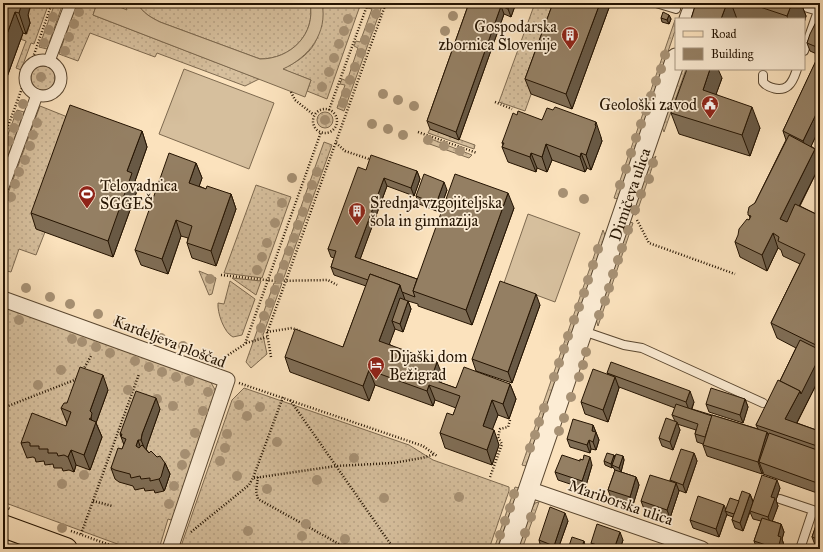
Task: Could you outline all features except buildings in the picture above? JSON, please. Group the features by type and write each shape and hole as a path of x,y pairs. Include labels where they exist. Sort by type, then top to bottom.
{"main road":[{"path":"3,526 74,542"}],"street":[{"path":"49,61 70,3"},
{"path":"683,14 695,3"},
{"path":"39,60 49,61 56,66 61,79 57,89 50,94 45,96 37,95 29,89 25,80 26,72 30,66 39,60"},
{"name":"Dimičeva ulica","path":"508,549 675,61"},
{"path":"3,187 37,95"},
{"name":"Kardeljeva ploščad","path":"3,299 227,380 170,549"},
{"name":"Mariborska ulica","path":"528,489 702,549"}],"lane":[{"path":"656,3 683,14"},
{"path":"791,3 818,11 805,49"},
{"path":"763,75 763,82 766,86 774,89 781,89 788,87 793,80 797,70"},
{"path":"582,331 642,348 763,403"},
{"path":"780,499 813,510 800,549"}],"path":[{"path":"30,66 52,3"},
{"path":"329,110 368,3"},
{"path":"271,357 267,332 386,3"},
{"path":"3,140 25,80"},
{"path":"292,92 295,100 314,115"},
{"path":"495,102 512,109"},
{"path":"321,109 329,110 334,113 336,117 336,125 329,132 320,132 313,123 314,115 321,109"},
{"path":"336,125 341,127"},
{"name":"Kardeljeva ploščad","path":"228,355 245,344 320,132"},
{"path":"418,132 477,153"},
{"path":"336,142 345,151 361,157 376,160"},
{"path":"636,220 649,242 735,274"},
{"path":"220,275 267,281 328,280 336,285"},
{"path":"267,332 292,328 300,331"},
{"path":"245,344 267,337"},
{"path":"82,373 91,356"},
{"path":"74,542 93,501 139,374"},
{"path":"3,408 79,379"},
{"path":"227,380 248,385 423,446 436,455 393,463 336,466 318,470 253,478"},
{"path":"188,535 249,485 253,478 283,397"},
{"path":"290,400 394,549"},
{"path":"490,477 502,444 498,437 500,429 508,426 510,420"},
{"path":"258,477 256,490 258,499 348,549"},
{"path":"93,501 112,506"}],"shaded area":[{"path":"32,3 49,3 34,44 31,43 21,70 16,68 26,41 20,39 23,33 27,34 30,23 26,21"},
{"path":"55,3 63,3 47,49 39,47"},
{"path":"77,3 97,3 93,15 259,79 245,86 157,53 155,57 90,33 78,61 59,54"},
{"path":"97,3 110,3 127,10 124,3 137,3 147,14 160,22 260,59 282,55 299,43 309,25 311,14 310,3 322,3 322,24 314,43 301,58 283,69 311,80 305,97 93,15"},
{"path":"137,3 310,3 311,14 309,25 299,43 282,55 260,59 160,22 147,14"},
{"path":"322,3 361,3 327,99 307,91 311,80 282,69 303,57 315,43 320,26 323,7"},
{"path":"369,3 373,5 374,3 383,3 344,111 337,108 345,85 340,84 342,79 347,81 358,48 354,46 356,41 360,42 372,9 367,8"},
{"path":"535,3 564,3 525,111 499,102"},
{"path":"675,20 675,31 618,199 614,198"},
{"path":"43,66 51,70 55,78 51,86 43,90 35,86 31,78 35,70"},
{"path":"184,69 274,103 249,169 159,134"},
{"path":"682,70 686,70 664,132 662,127"},
{"path":"40,106 75,120 36,228 45,232 36,255 19,249 11,272 3,270 3,207"},
{"path":"17,110 24,112 3,170 3,148"},
{"path":"325,112 332,117 333,120 328,127 325,128 318,123 317,120 322,113"},
{"path":"430,129 475,145 474,149 428,133"},
{"path":"426,137 472,155 469,158 424,142"},
{"path":"324,142 332,145 283,280 275,280"},
{"path":"656,156 636,215 632,214 651,160"},
{"path":"256,185 291,197 262,278 224,273"},
{"path":"528,214 580,233 555,302 504,283"},
{"path":"630,222 633,223 598,326 596,319"},
{"path":"603,230 605,235 604,239 526,466 522,465"},
{"path":"199,271 216,278 212,294 209,295"},
{"path":"232,278 261,281 256,295"},
{"path":"230,281 255,299 242,335 233,337 224,327 218,307 218,303 224,304"},
{"path":"274,283 282,283 263,335 267,354 251,368 246,362"},
{"path":"3,305 209,379 218,395 174,521 168,519 159,549 131,549 3,502"},
{"path":"244,388 409,445 433,460 509,487 509,491 489,549 180,549 232,400"},
{"path":"515,487 519,488 497,549 494,549"},
{"path":"539,502 522,549 518,549 531,510 535,503"}],"place":[{"name":"Gospodarska zbornica Slovenije","path":"570,50"},
{"name":"Geološki zavod","path":"710,119"},
{"name":"Telovadnica SGGEŠ","path":"87,209"},
{"name":"Srednja vzgojiteljska šola in gimnazija","path":"357,226"},
{"name":"Dijaški dom Bežigrad","path":"376,380"}]}
